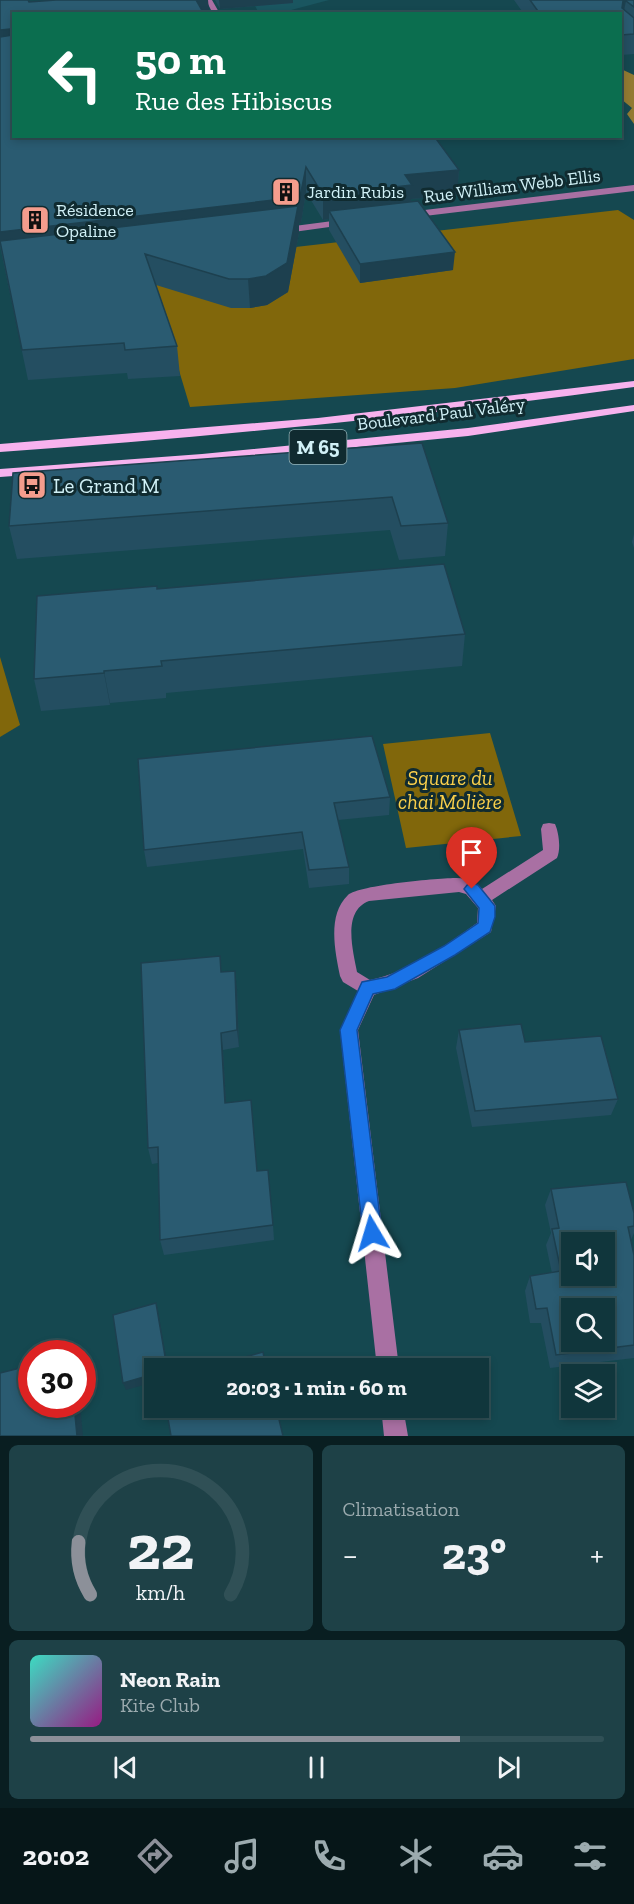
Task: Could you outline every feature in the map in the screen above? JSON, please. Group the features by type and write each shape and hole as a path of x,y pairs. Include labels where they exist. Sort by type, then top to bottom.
{"main road":[{"name":"Boulevard Paul Valéry","path":"0,448 203,435 316,424 456,409 634,384"},
{"name":"Boulevard Paul Valéry","path":"0,473 202,458 468,432 634,408"}],"street":[{"name":"Rue William Webb Ellis","path":"401,216 634,189"},
{"path":"263,232 355,222"},
{"path":"482,898 551,853 549,829"},
{"path":"459,885 472,889 482,898 487,906 488,917 485,927 450,950 389,984 368,988 349,976 342,938 346,912 354,900 367,894 459,885"},
{"path":"368,988 349,1030 387,1358"},
{"path":"394,1418 396,1436"}],"shaded area":[{"path":"236,0 329,0 284,12 258,12 255,6"},
{"path":"622,69 634,75 634,124 627,114 632,108 622,100"}],"green space":[{"path":"618,210 634,220 634,359 455,388 190,407 147,264"},
{"path":"0,657 20,725 0,737"},
{"name":"Square du chai Molière","path":"490,733 521,836 406,848 383,744"}],"building":[{"path":"0,0 28,0 29,2 196,0 203,12 12,12 12,33 10,29 0,30"},
{"path":"530,0 634,0 634,7 623,1 622,8 634,18 634,34 622,35 622,12 539,12"},
{"path":"12,35 12,138 435,138 459,170 405,175 412,185 323,195 306,167 300,197 0,232 0,37"},
{"path":"418,201 455,252 360,264 329,211"},
{"path":"298,206 287,263 266,276 229,279 145,254 177,346 125,350 124,343 22,350 0,241"},
{"path":"422,443 448,523 401,526 392,497 9,526 13,473"},
{"path":"444,564 465,634 161,661 162,666 34,679 37,596 157,586 157,589"},
{"path":"372,736 390,797 334,803 349,867 309,870 302,832 144,850 138,759"},
{"path":"220,956 221,972 235,971 237,1030 221,1033 225,1103 251,1100 257,1171 268,1170 273,1225 160,1240 158,1147 148,1148 141,963"},
{"path":"521,1024 525,1042 601,1036 618,1099 475,1111 459,1030"},
{"path":"626,1182 634,1213 634,1226 628,1227 634,1255 634,1345 615,1347 615,1298 561,1298 561,1352 579,1352 556,1355 547,1308 536,1309 530,1276 561,1271 552,1229 559,1228 551,1189"},
{"path":"156,1303 165,1358 144,1358 144,1377 123,1383 113,1315"},
{"path":"263,1352 264,1358 241,1358"},
{"path":"18,1368 18,1418 75,1418 77,1436 0,1436 0,1373"},
{"path":"168,1418 279,1418 283,1436 171,1436"}],"place":[{"name":"Jardin Rubis","path":"286,192"},
{"name":"Résidence Opaline","path":"35,220"},
{"name":"Le Grand M","path":"32,485"}],"route":[{"path":"372,1233 349,1030 368,988 389,984 450,950 485,927 488,917 487,906 472,889"}]}
